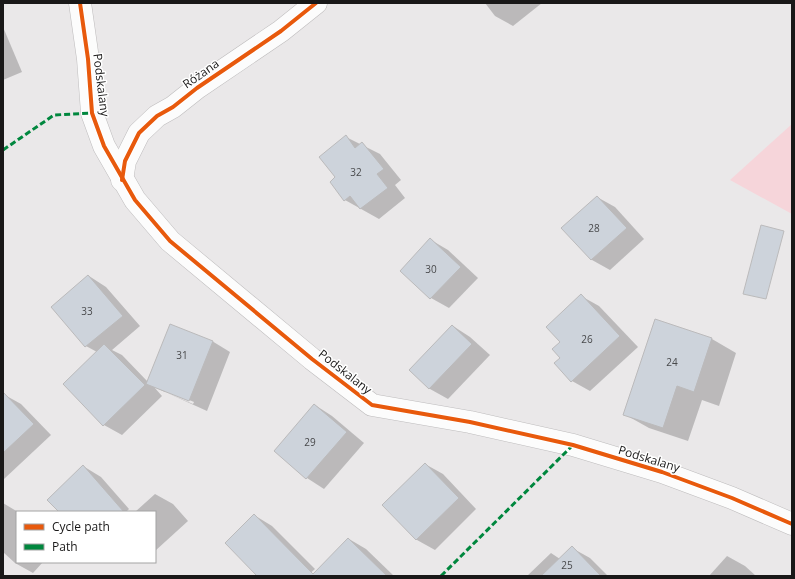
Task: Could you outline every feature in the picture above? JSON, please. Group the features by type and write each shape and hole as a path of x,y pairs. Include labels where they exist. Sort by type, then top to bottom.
{"street":[{"name":"Podskalany","path":"80,3 88,59 92,113 104,146 122,180 135,200 170,241 301,351 372,405 470,422 573,445 662,472 732,498 792,524"},
{"name":"Różana","path":"122,180 125,161 139,133 157,116 173,107 197,88 281,31 316,3"}],"shaded area":[{"path":"792,124 792,214 730,180"}],"building":[{"path":"346,135 355,148 362,142 384,169 377,174 388,188 360,209 350,196 344,201 330,182 335,177 319,157"},
{"path":"597,196 627,228 591,260 561,228"},
{"path":"761,225 784,231 766,299 743,294"},
{"path":"430,238 461,267 430,299 400,271"},
{"path":"88,275 123,316 85,347 51,307"},
{"path":"581,294 620,336 571,382 554,363 560,358 552,349 560,342 546,327"},
{"path":"655,319 712,338 694,392 677,386 663,428 623,415"},
{"path":"170,324 213,341 189,401 146,384"},
{"path":"452,325 472,344 429,389 409,370"},
{"path":"104,344 145,385 103,426 63,384"},
{"path":"3,392 34,424 3,453"},
{"path":"314,404 347,432 306,479 274,451"},
{"path":"425,463 459,498 416,540 382,505"},
{"path":"83,465 123,511 58,511 47,500"},
{"path":"254,514 313,574 348,538 387,576 257,576 225,543"},
{"path":"572,546 601,576 541,576"}],"marked path":[{"path":"3,150 54,115 92,113"},
{"path":"441,576 573,445"}],"cycle path":[{"path":"80,3 88,59 92,113 104,146 135,200 170,241 312,359 372,405 470,422 573,445 662,472 732,498 792,524"},
{"path":"122,180 125,161 139,133 157,116 173,107 197,88 281,31 316,3"}]}
